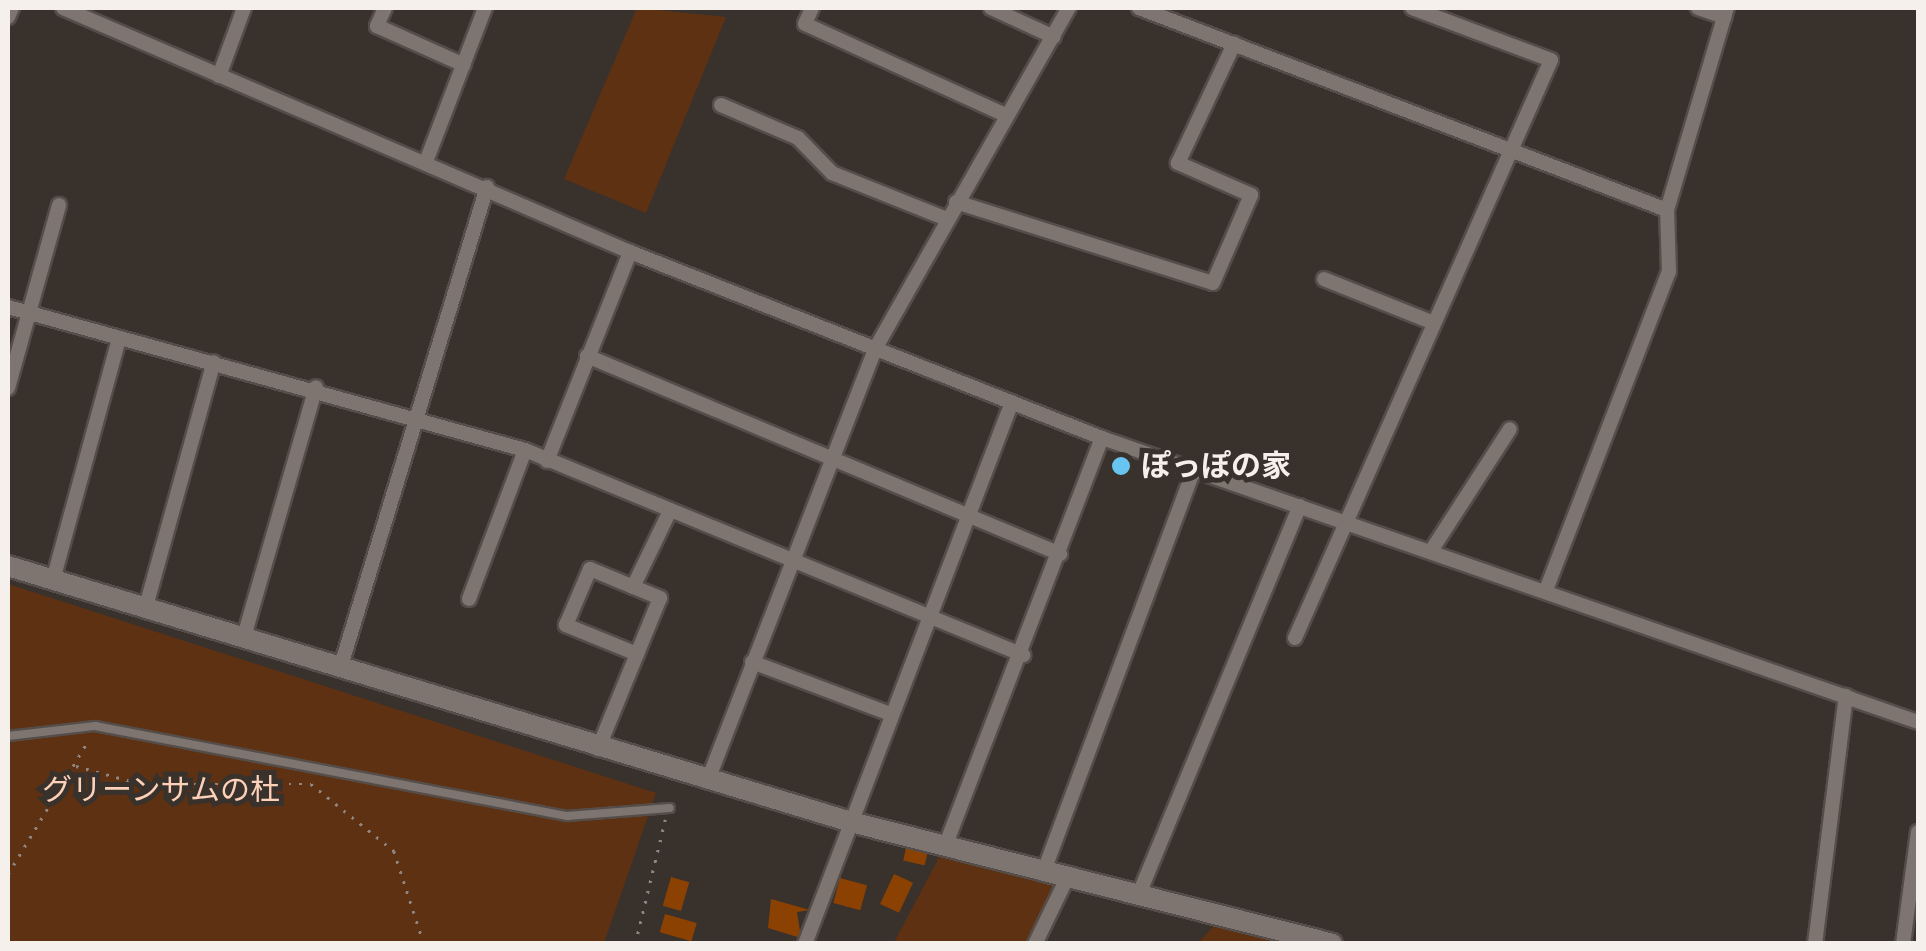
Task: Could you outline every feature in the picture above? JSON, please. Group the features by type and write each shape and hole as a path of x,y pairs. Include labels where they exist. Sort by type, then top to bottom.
{"street":[{"path":"8,16 12,8"},
{"path":"63,8 219,76 427,159 630,252 1102,438 1918,722"},
{"path":"219,76 244,8"},
{"path":"385,8 378,26 464,65"},
{"path":"427,159 485,8"},
{"path":"812,8 805,24 1006,114"},
{"path":"991,8 1054,37"},
{"path":"708,780 875,348 1069,8"},
{"path":"1139,8 1509,154 1668,210"},
{"path":"1296,638 1550,60 1412,8"},
{"path":"1546,590 1668,272 1668,210 1725,12 1698,8"},
{"path":"956,202 1213,284 1251,195 1178,163 1234,44"},
{"path":"721,106 798,138 832,173 946,219"},
{"path":"340,669 412,416 487,186"},
{"path":"8,388 59,205"},
{"path":"547,461 630,252"},
{"path":"1324,279 1434,323"},
{"path":"8,307 119,339 316,387 525,450 669,513 792,556 1023,655"},
{"path":"54,580 119,339"},
{"path":"587,356 832,464 1060,554"},
{"path":"144,610 214,362"},
{"path":"243,640 316,387"},
{"path":"805,944 888,713 1012,402"},
{"path":"1432,551 1510,429"},
{"path":"946,844 1023,655 1102,438"},
{"path":"469,599 525,450"},
{"path":"1045,868 1194,470"},
{"path":"1139,894 1300,506"},
{"path":"634,587 669,513"},
{"path":"8,566 851,822 1069,874 1332,944"},
{"path":"598,748 637,654 660,598 590,568 566,625 637,654"},
{"path":"752,662 888,713"},
{"path":"1815,944 1846,696"},
{"path":"1903,944 1918,832"},
{"path":"1035,944 1069,874"}],"lane":[{"path":"8,736 94,726 567,816 670,808"}],"path":[{"path":"8,874 76,766 94,726"},
{"path":"76,766 142,784 311,784 394,851 424,944"},
{"path":"635,944 670,808"}],"green space":[{"path":"637,8 726,17 646,213 564,179"},
{"name":"グリーンサムの杜","path":"8,584 656,793 604,943 8,943"},
{"path":"941,854 1058,885 1028,943 893,944"},
{"path":"1217,923 1297,944 1197,944"}],"building":[{"path":"907,844 928,849 925,866 903,861"},
{"path":"894,874 913,883 899,913 880,904"},
{"path":"671,877 689,882 681,911 663,906"},
{"path":"840,878 867,885 860,910 833,903"},
{"path":"771,899 810,910 797,912 801,938 768,928"},
{"path":"665,914 697,923 691,941 660,932"}],"place":[{"name":"ぽっぽの家","path":"1121,466"}]}
